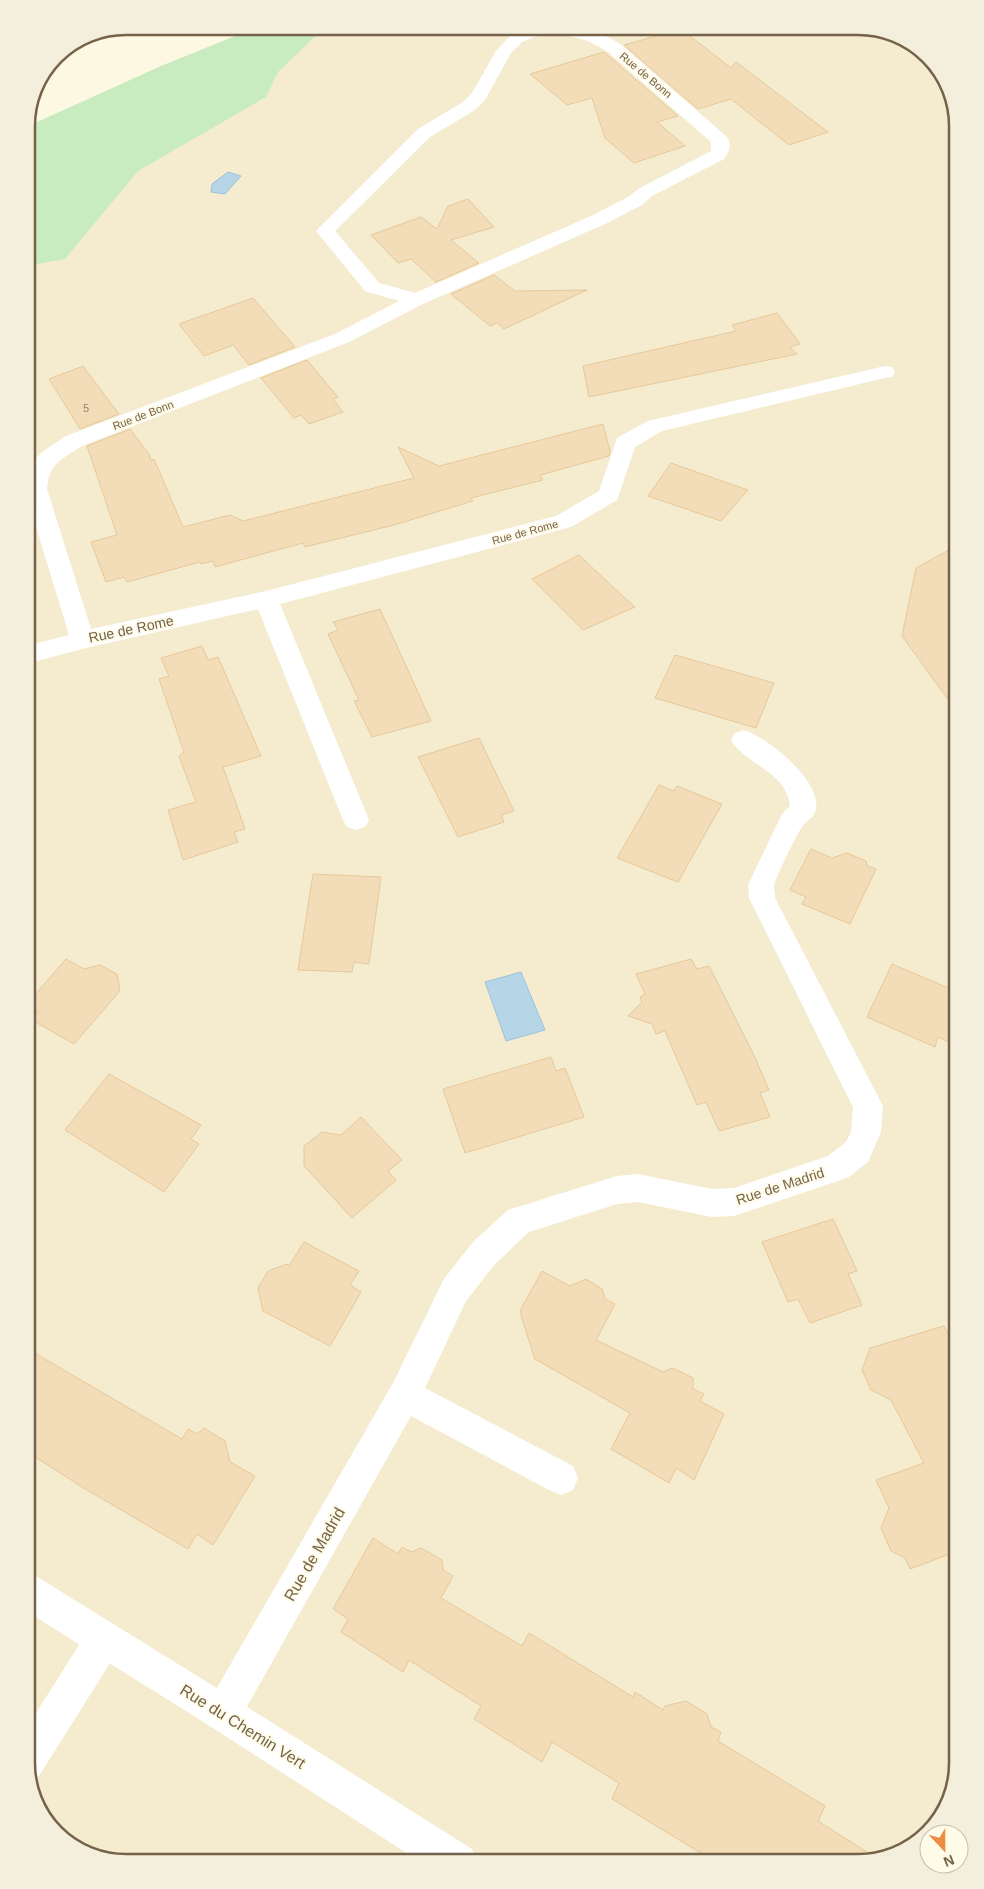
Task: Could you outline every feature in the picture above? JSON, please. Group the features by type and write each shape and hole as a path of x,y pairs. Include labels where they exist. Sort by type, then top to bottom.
{"street":[{"name":"Rue de Bonn","path":"416,300 372,287 325,231 424,133 469,106 479,96 504,51 516,39 525,35"},
{"name":"Rue de Bonn","path":"82,640 36,488 36,475 44,461 74,441 342,338 416,300 598,220 635,201 646,192 718,155 721,150 720,140 614,48 589,35"},
{"name":"Rue de Rome","path":"35,653 82,640 266,599 563,522 609,495 625,443 655,426 885,372"},
{"path":"266,599 356,820"},
{"name":"Rue de Madrid","path":"223,1713 405,1395 455,1290 484,1253 519,1220 617,1190 638,1188 712,1203 734,1202 838,1167 857,1152 866,1132 868,1106 762,898 761,885 792,821 803,809 803,798 789,775 744,740"},
{"path":"405,1395 561,1478"},
{"name":"Rue du Chemin Vert","path":"35,1597 223,1713 444,1854"},
{"path":"35,1749 104,1639"}],"shaded area":[{"path":"245,35 864,35 881,38 903,47 922,62 937,81 944,97 949,120 949,1763 947,1780 940,1803 926,1823 919,1824 919,1830 903,1842 881,1851 858,1854 120,1854 91,1847 81,1842 62,1827 47,1808 42,1798 35,1763 35,127"}],"green space":[{"path":"238,35 317,35 278,72 266,97 138,171 65,259 35,264 35,123 161,66"}],"water":[{"path":"228,172 241,176 225,194 211,192 212,184"},
{"path":"521,972 545,1030 506,1041 485,982"}],"building":[{"path":"660,35 689,35 731,68 736,62 828,132 789,145 731,99 698,109 624,45"},
{"path":"604,52 678,116 657,122 685,146 634,163 605,138 592,98 567,105 530,74"},
{"path":"468,199 494,227 451,240 479,263 436,282 411,259 398,263 371,235 421,217 437,229 448,206"},
{"path":"494,275 515,291 587,290 504,329 497,323 490,326 451,294"},
{"path":"253,298 295,347 249,365 233,345 204,356 179,324"},
{"path":"777,313 800,344 790,347 797,354 589,397 583,366 736,331 732,325"},
{"path":"307,360 338,397 333,399 343,412 309,424 301,415 294,418 261,378"},
{"path":"83,366 119,414 80,429 49,379"},
{"path":"603,424 610,451 609,456 540,475 543,480 471,498 473,501 394,525 305,547 303,543 215,567 213,561 201,564 200,562 127,582 124,577 106,582 91,542 117,535 87,446 130,429 149,454 151,460 154,459 183,527 230,515 243,521 414,478 398,447 439,466"},
{"path":"671,463 748,490 721,521 648,496"},
{"path":"949,550 949,701 902,636 916,568"},
{"path":"579,555 635,607 583,630 532,579"},
{"path":"380,609 431,721 372,737 354,701 359,700 328,634 338,630 333,622"},
{"path":"202,646 208,660 218,657 261,756 223,767 245,829 234,832 238,842 183,860 168,810 196,802 179,756 184,752 159,679 169,676 161,658"},
{"path":"675,655 774,683 756,728 655,698"},
{"path":"479,738 514,811 501,815 504,822 458,837 418,757"},
{"path":"659,785 674,791 677,786 722,804 678,882 617,858"},
{"path":"811,849 832,858 847,853 866,861 867,866 876,869 850,924 802,904 806,897 790,890"},
{"path":"313,874 381,877 369,964 354,962 352,972 298,970"},
{"path":"66,959 84,969 100,965 117,974 120,991 74,1044 35,1022 35,1016 38,1012 35,1010 35,995"},
{"path":"691,959 697,969 709,966 752,1051 769,1090 760,1093 770,1117 719,1131 706,1102 697,1105 665,1031 656,1034 652,1024 628,1016 642,1002 640,997 645,994 636,974"},
{"path":"892,964 949,988 949,1042 938,1037 935,1047 867,1017"},
{"path":"551,1057 556,1071 565,1068 584,1117 465,1153 443,1089"},
{"path":"109,1074 201,1125 191,1139 199,1144 164,1192 65,1130"},
{"path":"361,1117 402,1160 388,1171 396,1180 352,1218 304,1166 304,1146 322,1132 341,1135"},
{"path":"833,1219 857,1271 848,1274 862,1305 810,1323 798,1299 788,1302 762,1242"},
{"path":"304,1242 359,1271 350,1285 361,1292 330,1346 263,1311 258,1288 268,1271 287,1264 289,1266"},
{"path":"542,1271 570,1286 586,1279 602,1289 605,1299 615,1304 596,1340 663,1372 673,1368 693,1378 693,1389 704,1394 700,1401 724,1414 694,1480 676,1468 669,1483 611,1449 630,1413 535,1359 521,1316 521,1309"},
{"path":"944,1326 949,1336 949,1554 910,1569 905,1558 891,1551 881,1528 889,1508 876,1480 924,1463 891,1400 871,1390 862,1370 870,1348"},
{"path":"35,1353 182,1439 188,1429 197,1434 204,1428 225,1441 230,1462 255,1476 213,1545 197,1534 188,1549 82,1487 35,1457"},
{"path":"373,1538 398,1554 402,1547 411,1552 421,1548 442,1560 443,1570 453,1576 441,1598 522,1646 529,1633 633,1697 635,1692 663,1710 665,1706 686,1701 707,1714 711,1727 721,1732 718,1741 825,1806 818,1821 869,1853 702,1854 612,1799 619,1783 552,1742 542,1762 474,1719 481,1706 409,1660 403,1672 341,1632 348,1619 333,1609"}]}
